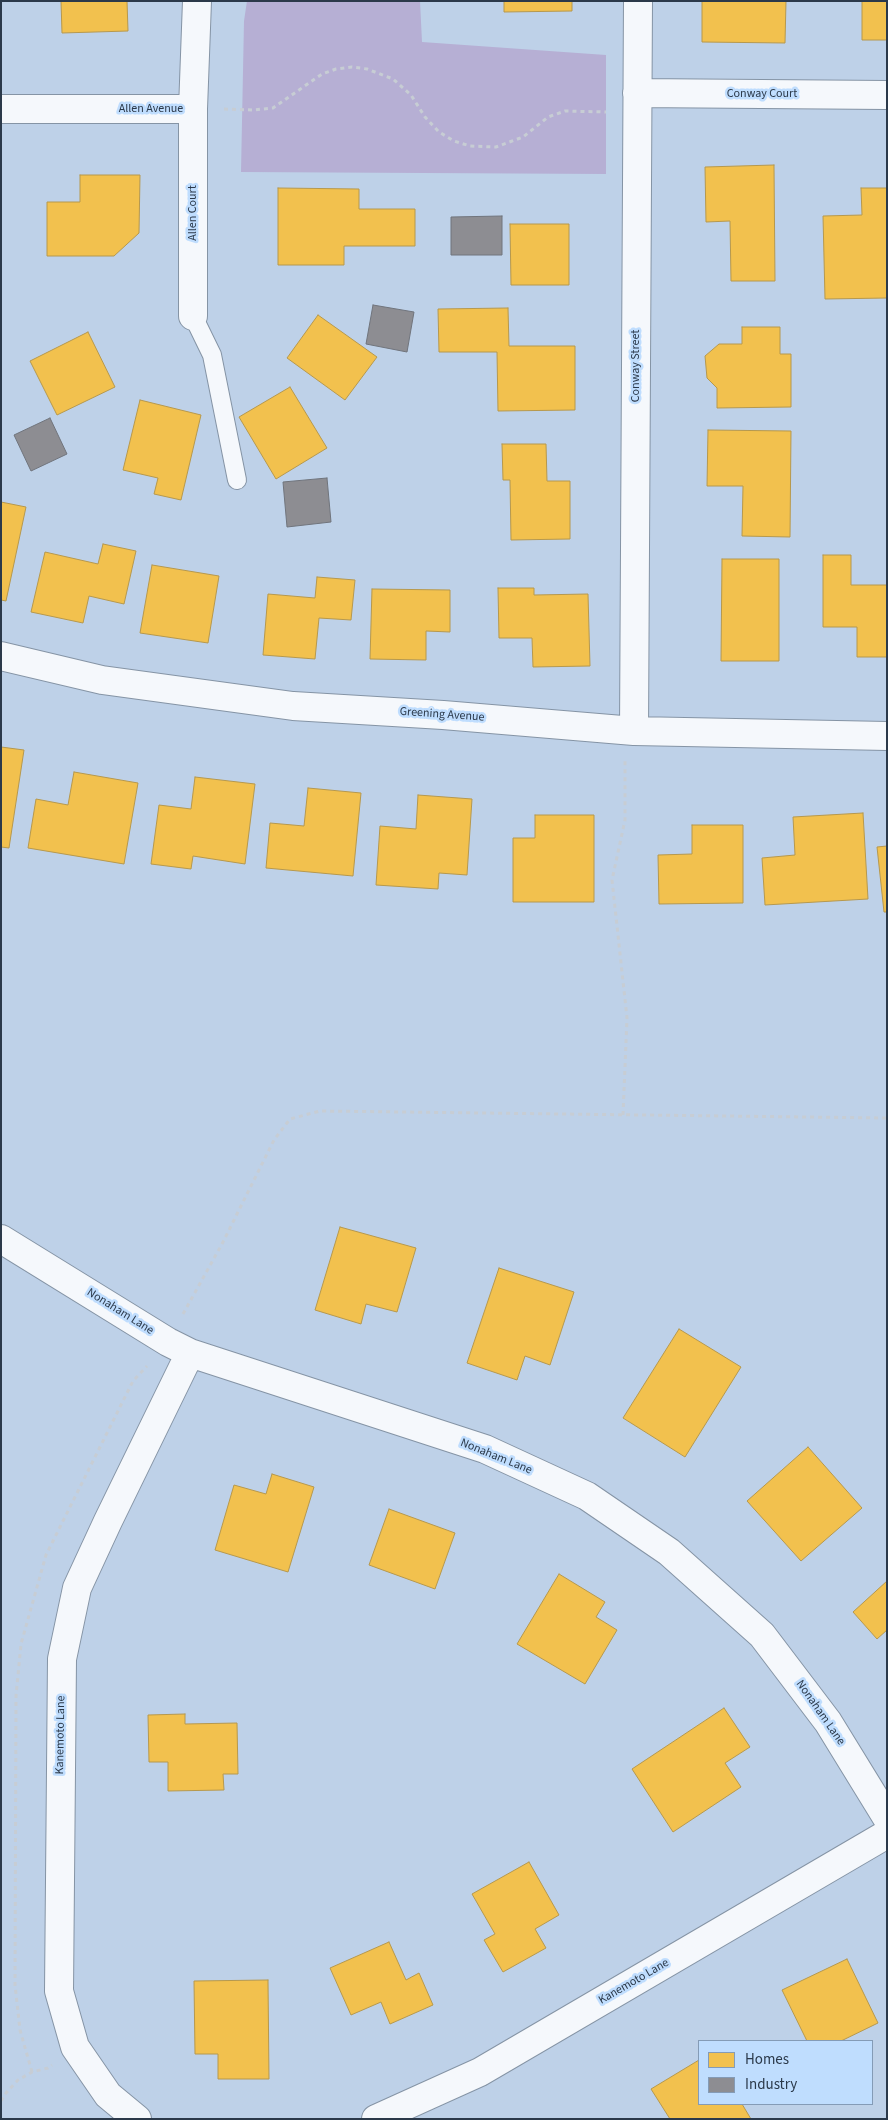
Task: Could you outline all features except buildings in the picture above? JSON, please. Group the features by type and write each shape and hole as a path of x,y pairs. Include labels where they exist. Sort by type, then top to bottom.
{"street":[{"name":"Allen Avenue","path":"1,109 193,109 197,1"},
{"name":"Conway Street","path":"629,731 638,1"},
{"name":"Conway Court","path":"637,103 887,95"},
{"name":"Allen Court","path":"193,109 193,316"},
{"name":"Greening Avenue","path":"1,656 102,680 293,706 443,715 629,731 887,736"},
{"name":"Nonaham Lane","path":"1,1239 190,1354 485,1449 587,1496 669,1552 762,1635 828,1722 887,1818"},
{"name":"Kanemoto Lane","path":"137,2119 108,2095 75,2047 59,1991 62,1659 77,1588 190,1354"},
{"name":"Kanemoto Lane","path":"376,2119 480,2072 887,1834"}],"lane":[{"path":"193,316 212,355 237,480"}],"path":[{"path":"193,109 253,110 273,108 322,74 352,67 367,69 392,79 411,95 425,117 439,132 454,141 470,146 496,147 523,137 548,117 565,111 637,103"},
{"path":"623,1115 627,1018 612,880 625,820 629,731"},
{"path":"1,2101 18,2080 32,2072 48,2068 75,2047"}],"shaded area":[{"path":"247,1 420,1 422,42 606,55 606,174 241,172 244,21"}]}
